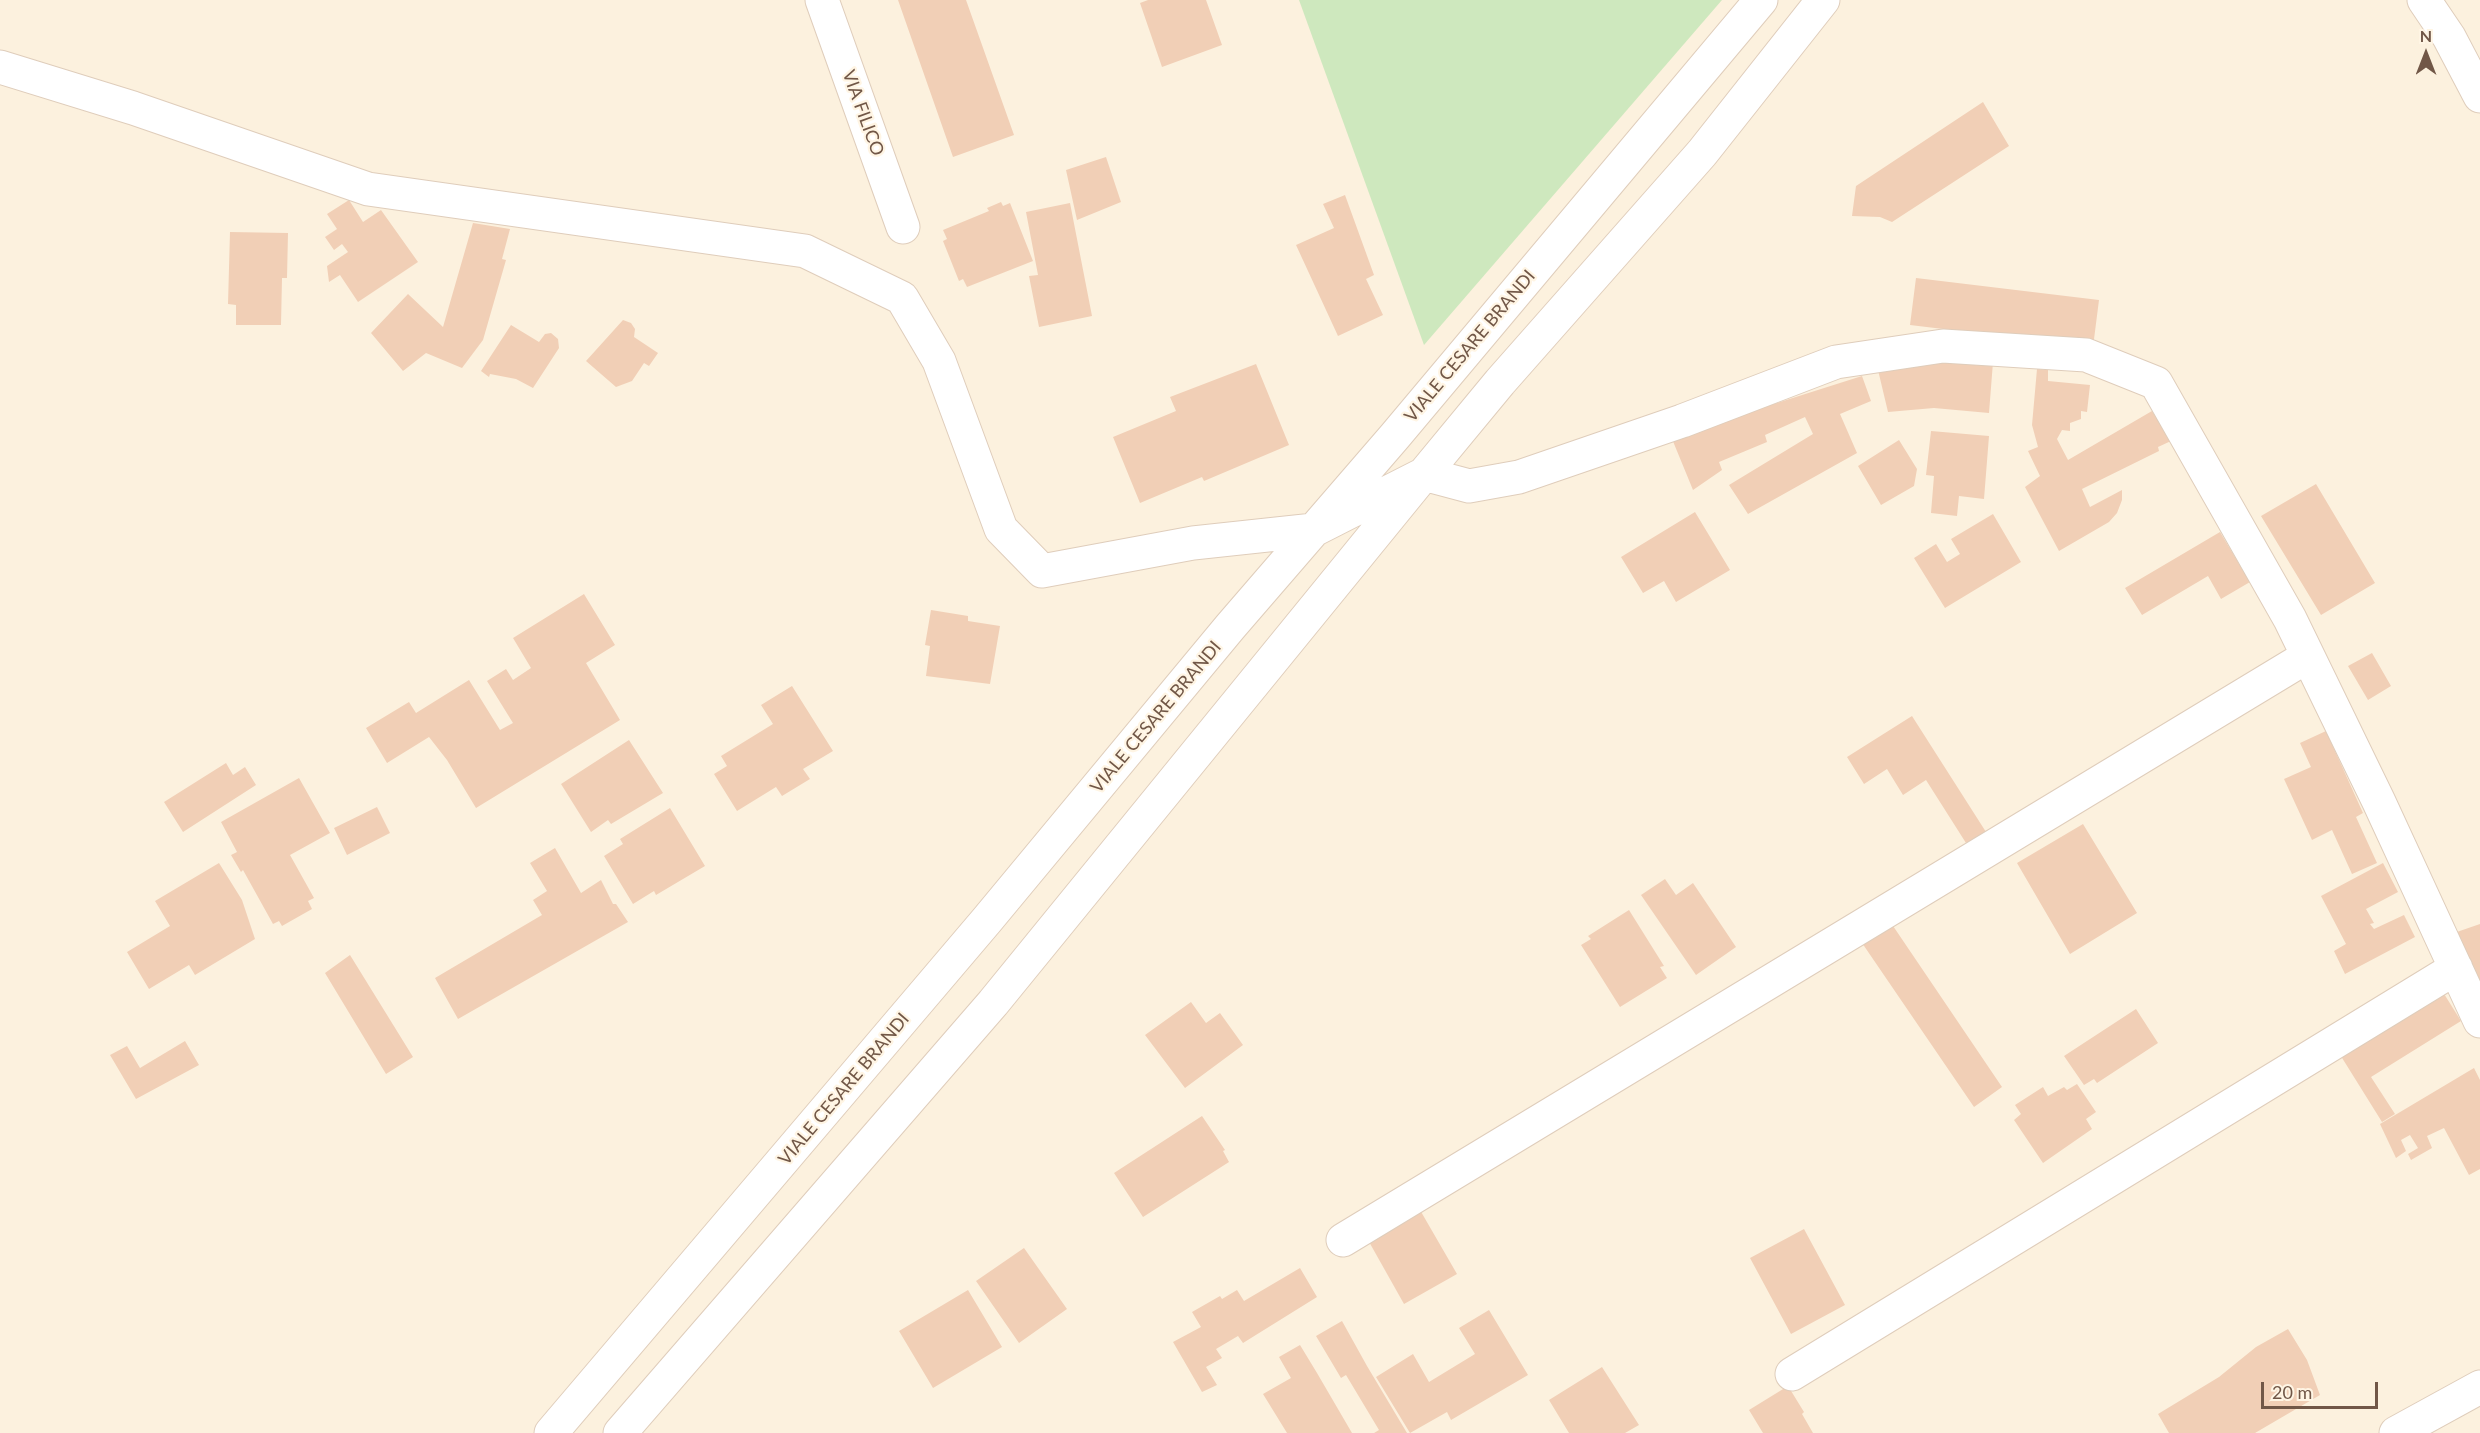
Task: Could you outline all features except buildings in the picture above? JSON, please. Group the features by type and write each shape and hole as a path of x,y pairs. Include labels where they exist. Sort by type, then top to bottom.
{"street":[{"name":"VIA FILICO","path":"822,0 903,227"},
{"name":"VIALE CESARE BRANDI","path":"551,1433 987,920 1230,627 1761,0"},
{"path":"620,1433 993,1004 1500,382 1702,153 1823,0"},
{"path":"2424,0 2449,37 2480,96"},
{"path":"0,67 132,108 368,189 806,251 881,287 902,298 939,361 1000,528 1041,571 1193,543 1314,530 1424,474 1469,486 1519,477 1682,422 1836,362 1943,346 2086,355 2156,382 2290,619 2379,802 2480,1021"},
{"path":"1343,1240 2308,656"},
{"path":"1792,1374 2456,968"},
{"path":"2396,1433 2480,1388"}],"green space":[{"path":"1299,0 1722,0 1424,345"}]}
